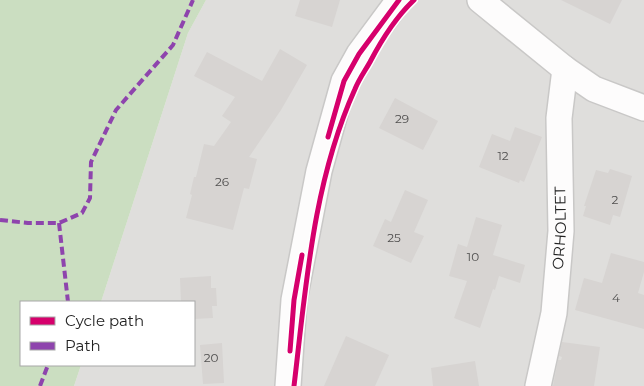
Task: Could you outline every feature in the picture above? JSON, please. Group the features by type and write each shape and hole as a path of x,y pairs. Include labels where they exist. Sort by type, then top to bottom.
{"street":[{"path":"288,386 294,300 319,171 344,81 359,54 398,0"},
{"path":"480,0 565,69 594,89 644,108"},
{"name":"ORHOLTET","path":"538,386 554,313 560,240 559,118 565,69"}],"shaded area":[{"path":"206,0 644,0 644,386 74,386 81,366 195,366 195,301 101,301 188,33"}],"green space":[{"path":"0,0 206,0 188,33 101,301 20,301 20,366 81,366 74,386 0,386"}],"building":[{"path":"300,0 340,0 332,27 295,16"},
{"path":"561,0 622,0 610,24"},
{"path":"280,49 307,65 281,110 249,157 257,159 249,189 244,188 233,230 186,218 194,177 196,177 204,144 214,146 231,122 222,116 235,97 194,76 207,52 262,81"},
{"path":"395,98 438,121 423,150 379,128"},
{"path":"515,127 542,137 524,182 520,180 519,183 479,167 492,134 510,141"},
{"path":"610,169 632,176 620,217 613,215 610,225 583,216 586,206 584,206 596,170 608,173"},
{"path":"405,190 428,200 414,232 424,236 411,263 373,246 385,219 391,222"},
{"path":"476,217 502,225 493,255 525,265 520,283 499,276 480,328 454,318 467,281 449,276 458,244 467,247"},
{"path":"611,253 644,262 644,272 638,293 644,295 644,329 575,310 584,278 602,283"},
{"path":"211,276 211,288 216,288 217,306 212,306 213,318 195,319 195,301 181,301 180,278"},
{"path":"346,336 389,355 375,386 324,386"},
{"path":"562,342 600,347 594,386 553,386 558,360 561,360 562,357 559,356"},
{"path":"222,343 224,383 203,384 200,345"},
{"path":"475,361 479,386 433,386 431,368"}],"marked path":[{"path":"0,220 28,223 59,223 82,213 90,198 91,162 116,110 173,45 193,0"},
{"path":"59,223 68,301"},
{"path":"40,386 48,366"}],"cycle path":[{"path":"328,137 344,81 359,54 399,0"},
{"path":"294,386 313,235 329,161 358,82 389,29 414,0"},
{"path":"290,351 294,300 302,255"}]}
